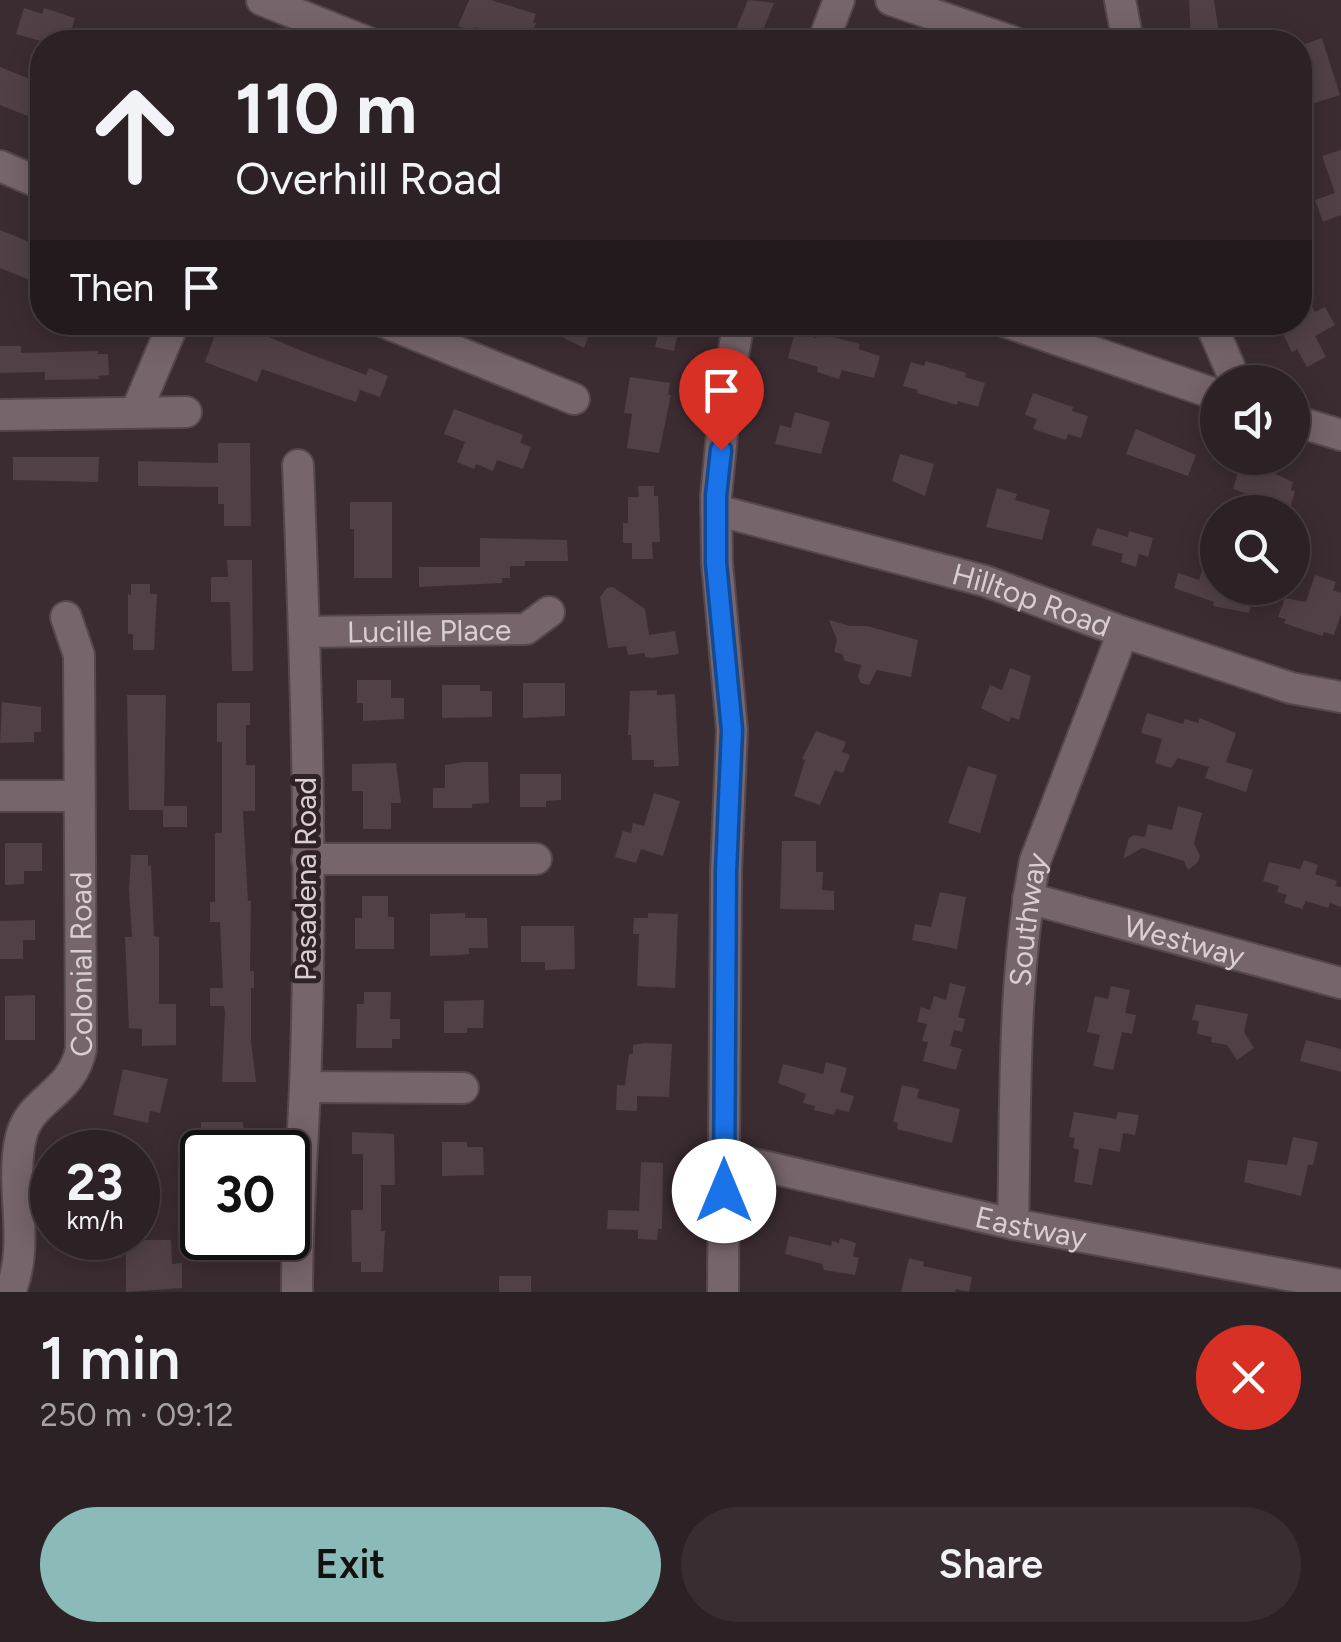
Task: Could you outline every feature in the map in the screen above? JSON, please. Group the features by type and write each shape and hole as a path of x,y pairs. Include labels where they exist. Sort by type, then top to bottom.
{"street":[{"path":"262,0 294,29"},
{"path":"828,30 839,0"},
{"path":"891,0 979,30"},
{"path":"1120,0 1126,30"},
{"path":"0,166 30,179"},
{"path":"136,412 169,335"},
{"path":"416,335 574,398"},
{"path":"723,1292 726,872 732,730 716,563 716,510 726,394 737,335"},
{"path":"1044,335 1200,389"},
{"path":"1216,335 1229,365"},
{"path":"0,415 186,412"},
{"path":"1310,426 1341,435"},
{"name":"Pasadena Road","path":"297,1292 306,859 298,465"},
{"name":"Hilltop Road","path":"716,510 985,581 1291,688 1341,697"},
{"name":"Lucille Place","path":"304,632 526,629 549,612"},
{"name":"Colonial Road","path":"10,1292 18,1262 18,1167 11,1130 70,1079 77,1069 81,1049 79,655 66,617"},
{"name":"Southway","path":"1013,1224 1020,966 1028,898 1035,861 1123,632"},
{"path":"0,796 79,796"},
{"path":"306,859 536,859"},
{"name":"Westway","path":"1028,898 1341,982"},
{"path":"304,1088 463,1088"},
{"name":"Eastway","path":"724,1157 1013,1224 1341,1285"}],"building":[{"path":"469,0 491,0 536,14 533,30 468,30 458,26"},
{"path":"748,0 774,3 763,30 736,30"},
{"path":"1189,0 1214,0 1219,30 1191,30"},
{"path":"24,8 42,14 44,8 75,18 72,30 30,30 30,38 16,34"},
{"path":"1322,38 1340,95 1312,104 1312,42"},
{"path":"0,67 30,79 30,117 0,105"},
{"path":"1341,150 1341,215 1323,222 1315,200 1335,193 1322,156"},
{"path":"0,230 30,242 30,280 0,268"},
{"path":"1312,306 1315,312 1325,307 1335,325 1315,336 1326,357 1306,365 1297,349 1292,352 1284,335 1312,335"},
{"path":"215,335 264,335 366,375 369,368 388,376 380,397 360,390 356,402 262,369 257,382 205,362"},
{"path":"558,335 589,335 584,348"},
{"path":"658,335 677,335 674,351 655,347"},
{"path":"794,335 826,335 860,344 858,349 880,356 874,378 842,370 839,379 817,372 818,367 788,358"},
{"path":"0,346 21,346 21,353 98,351 108,354 109,375 98,376 99,379 45,380 45,372 0,373"},
{"path":"926,361 985,383 978,407 958,401 957,405 903,386 911,362 924,366"},
{"path":"630,377 670,383 659,453 627,448 632,414 624,413"},
{"path":"1033,393 1088,416 1081,438 1068,434 1066,440 1033,429 1037,419 1025,415"},
{"path":"454,409 523,435 520,443 531,447 523,469 497,460 493,471 457,462 465,442 444,434"},
{"path":"795,412 830,422 821,454 775,444 780,425 791,428"},
{"path":"1136,429 1196,455 1188,476 1126,454"},
{"path":"218,443 250,443 251,526 224,526 224,504 218,504 218,487 138,486 138,461 218,463"},
{"path":"900,454 934,464 925,496 892,481"},
{"path":"13,457 99,457 98,482 13,480"},
{"path":"1237,475 1278,475 1293,482 1291,490 1295,491 1294,495 1250,495 1233,489"},
{"path":"638,486 654,486 654,496 658,496 660,542 652,542 653,559 632,559 632,543 623,543 628,497 639,497"},
{"path":"997,488 1017,494 1015,500 1050,510 1042,540 986,527"},
{"path":"350,502 392,502 392,578 354,578"},
{"path":"1097,528 1128,537 1129,531 1153,538 1148,557 1139,554 1136,567 1121,562 1123,554 1091,545"},
{"path":"480,538 567,540 568,561 525,561 525,566 510,566 510,578 502,578 502,583 419,587 419,567 480,567"},
{"path":"227,560 252,560 253,671 232,671 230,602 211,602 211,577 228,577"},
{"path":"1178,573 1199,580 1200,577 1200,597 1174,588"},
{"path":"1315,575 1336,582 1333,590 1341,593 1341,614 1334,635 1324,632 1322,636 1284,623 1286,619 1278,617 1282,605 1310,605"},
{"path":"131,584 150,584 150,594 157,594 154,650 133,650 133,634 128,634"},
{"path":"613,587 645,609 649,635 675,631 679,654 652,658 645,657 645,653 628,655 626,646 608,648 600,597"},
{"path":"1213,605 1252,605 1249,613"},
{"path":"829,620 918,640 911,677 877,670 869,685 861,683 861,665 845,661 842,654 834,652 837,640"},
{"path":"1010,668 1031,676 1019,720 1011,717 1009,722 981,708 990,685 1002,690"},
{"path":"357,680 391,680 391,698 404,698 404,719 363,721 363,703 357,703"},
{"path":"523,683 565,683 565,716 523,718"},
{"path":"442,685 480,685 480,691 492,691 492,717 442,718"},
{"path":"657,690 657,695 675,694 679,766 654,767 654,760 632,760 628,735 630,691"},
{"path":"127,695 166,695 164,806 187,806 187,827 163,827 163,810 129,810"},
{"path":"2,702 41,707 41,732 34,732 34,742 0,743"},
{"path":"217,703 250,703 246,765 255,765 255,811 243,811 251,901 251,1041 256,1082 222,1082 225,1012 224,1006 210,1006 210,988 223,988 220,922 210,922 210,902 215,902 215,833 222,833 222,742 217,742"},
{"path":"1147,713 1183,724 1185,719 1198,723 1200,718 1236,733 1226,762 1253,770 1246,792 1205,778 1209,767 1178,758 1171,768 1155,763 1162,739 1141,733"},
{"path":"816,731 846,742 842,752 850,755 843,773 835,770 820,805 794,796 805,760 802,759"},
{"path":"488,762 489,803 472,804 472,808 433,808 433,788 445,788 445,765"},
{"path":"396,763 401,803 391,803 391,829 363,829 363,791 352,791 352,764"},
{"path":"968,766 997,775 980,833 948,823"},
{"path":"520,774 561,774 561,800 546,801 546,807 520,807"},
{"path":"654,793 680,801 663,856 641,849 636,863 615,857 623,831 631,833 633,823 644,826"},
{"path":"1178,806 1202,813 1194,843 1200,856 1198,862 1188,870 1184,861 1142,848 1123,859 1129,838 1145,837 1148,824 1172,830"},
{"path":"782,841 816,841 816,872 823,872 822,890 834,891 834,910 780,909"},
{"path":"5,843 42,843 42,871 24,871 24,884 5,885"},
{"path":"131,855 148,855 148,866 151,865 154,936 159,937 159,1004 176,1004 176,1045 142,1046 142,1029 129,1028 125,937 132,937"},
{"path":"1304,860 1318,865 1315,874 1337,881 1335,886 1341,887 1341,907 1330,903 1328,908 1306,901 1302,909 1284,903 1287,895 1277,892 1279,886 1263,881 1269,862 1300,869"},
{"path":"940,892 966,897 957,949 912,940 915,924 931,927"},
{"path":"362,896 388,896 388,917 394,917 394,949 355,949 355,918 362,918"},
{"path":"465,913 465,918 487,918 488,948 469,948 469,954 430,956 430,914"},
{"path":"648,913 678,914 675,988 637,986 639,934 633,934 634,918 648,918"},
{"path":"35,920 35,940 23,940 23,959 0,959 0,921"},
{"path":"521,926 574,926 575,969 545,970 545,962 521,962"},
{"path":"950,983 966,987 958,1017 965,1019 962,1032 954,1030 950,1046 962,1049 956,1070 923,1061 928,1042 922,1041 927,1024 917,1022 921,1007 930,1010 934,996 946,1000"},
{"path":"1111,986 1130,990 1125,1013 1136,1015 1132,1034 1122,1032 1113,1070 1093,1066 1100,1035 1087,1032 1095,996 1108,999"},
{"path":"364,992 391,992 390,1019 400,1019 400,1039 392,1039 392,1048 356,1048 357,1004 364,1004"},
{"path":"35,995 35,1040 5,1040 5,996"},
{"path":"484,1000 483,1028 444,1033 444,1001"},
{"path":"1196,1004 1248,1014 1244,1032 1254,1048 1237,1060 1227,1045 1197,1034 1199,1021 1192,1020"},
{"path":"1306,1040 1341,1049 1341,1072 1300,1061"},
{"path":"672,1044 669,1097 637,1096 637,1111 616,1110 617,1085 625,1085 629,1054 633,1054 633,1045"},
{"path":"826,1062 847,1068 840,1092 854,1096 849,1112 836,1109 834,1115 814,1110 815,1106 803,1103 806,1094 778,1083 783,1064 823,1074"},
{"path":"123,1069 168,1079 160,1113 150,1111 148,1123 113,1115"},
{"path":"902,1085 919,1089 917,1098 960,1109 952,1143 897,1129 898,1123 893,1122"},
{"path":"1074,1112 1116,1119 1118,1112 1139,1115 1135,1135 1123,1133 1120,1152 1099,1148 1092,1185 1074,1182 1079,1150 1073,1148 1075,1138 1069,1137"},
{"path":"201,1122 243,1122 244,1130 201,1130"},
{"path":"352,1132 394,1134 395,1185 381,1185 383,1272 361,1272 361,1262 352,1262 351,1210 363,1210 363,1154 352,1154"},
{"path":"1293,1137 1318,1142 1301,1196 1244,1182 1248,1160 1287,1165"},
{"path":"442,1142 467,1142 467,1147 483,1147 484,1175 442,1176"},
{"path":"641,1162 663,1163 662,1229 658,1229 657,1240 638,1239 638,1230 607,1229 608,1210 639,1211"},
{"path":"789,1236 831,1246 832,1241 839,1243 840,1238 856,1243 853,1256 859,1258 855,1275 824,1270 822,1264 785,1254"},
{"path":"160,1240 171,1240 172,1264 182,1263 182,1288 126,1292 126,1260 160,1260"},
{"path":"909,1258 924,1262 923,1266 972,1277 969,1292 901,1292"},
{"path":"499,1276 531,1276 531,1292 499,1292"}],"route":[{"path":"721,450 716,563 732,730 726,872 724,1191"}]}
